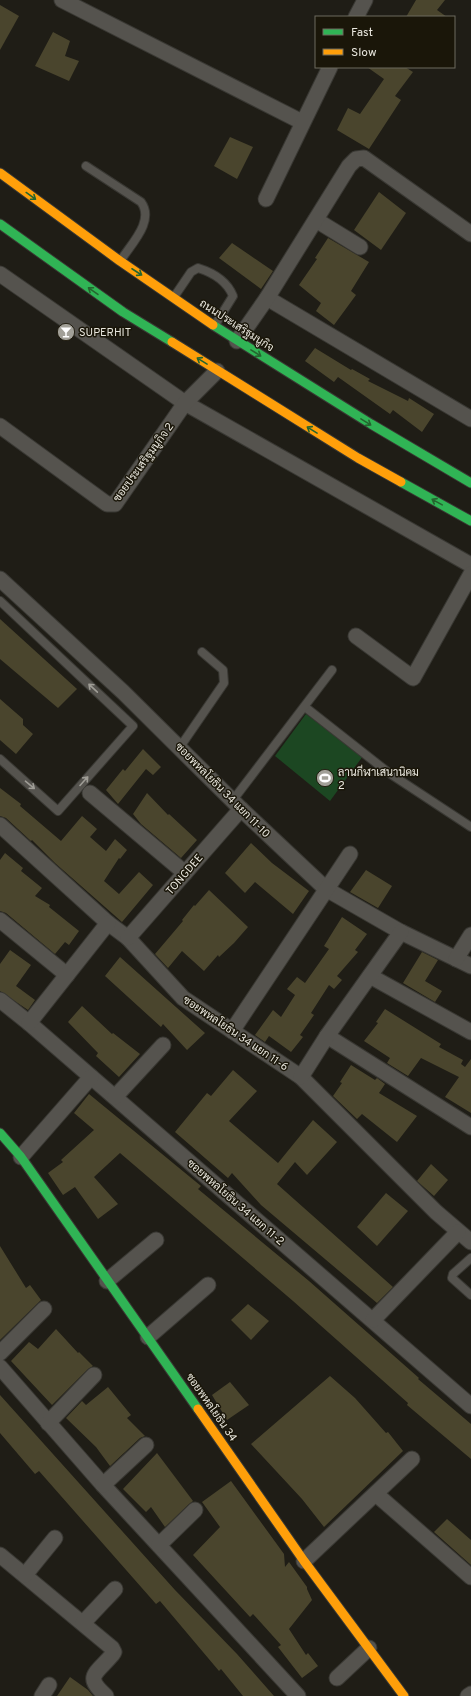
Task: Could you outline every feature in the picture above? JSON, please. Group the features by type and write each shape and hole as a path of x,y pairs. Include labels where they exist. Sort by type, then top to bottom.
{"main road":[{"name":"ถนนประเสริฐมนูกิจ","path":"0,173 120,261 214,326 371,424 471,483"},
{"path":"0,224 123,312 358,458 471,521"},
{"name":"ซอยพหลโยธิน 34","path":"0,1133 21,1157 304,1561 404,1696"}],"street":[{"path":"62,0 302,122"},
{"path":"356,16 362,1"},
{"path":"266,199 329,68"},
{"path":"237,341 267,298 349,166 356,159 364,158 471,234"},
{"path":"316,220 360,247"},
{"path":"0,274 185,403 471,565"},
{"path":"267,298 471,419"},
{"name":"ซอยประเสริฐมนูกิจ 2","path":"0,426 107,504 115,504 185,403 217,370"},
{"path":"356,636 413,678 471,574"},
{"name":"ซอยพหลโยธิน 34 แยก 11-10","path":"0,579 123,692 237,805 326,889 401,932 471,966"},
{"path":"90,792 185,873"},
{"name":"TONGDEE","path":"128,938 185,873 237,805"},
{"name":"ซอยพหลโยธิน 34 แยก 11-6","path":"0,825 108,923 128,938 183,998 301,1077 436,1212 471,1242"},
{"path":"232,1032 350,854"},
{"path":"0,920 67,975"},
{"path":"29,1023 108,923"},
{"path":"301,1077 327,1036 401,932"},
{"path":"456,959 471,934"},
{"path":"370,976 471,1032"},
{"name":"ซอยพหลโยธิน 34 แยก 11-2","path":"0,1000 92,1077 471,1406"},
{"path":"327,1036 471,1127"},
{"path":"115,1098 163,1044"},
{"path":"21,1157 92,1077"},
{"path":"373,1320 458,1232"},
{"path":"107,1280 156,1240"},
{"path":"148,1337 208,1285"},
{"path":"0,1353 44,1309"},
{"path":"0,1367 103,1485 298,1696"},
{"path":"48,1423 94,1376"},
{"path":"103,1485 146,1445"},
{"path":"304,1561 412,1459"},
{"path":"376,1494 471,1577"},
{"path":"159,1545 195,1510"},
{"path":"25,1575 55,1538"},
{"path":"0,1555 112,1648 114,1652 94,1677 93,1681 95,1686 106,1696"},
{"path":"83,1624 115,1588"},
{"path":"337,1678 369,1648"}],"lane":[{"path":"86,166 142,202 146,208 145,223 120,261"},
{"path":"173,297 191,272 198,268 210,272 230,288 233,296 214,326"},
{"path":"0,601 133,726 58,811 0,759"},
{"path":"180,747 224,683 223,670 202,652"},
{"path":"237,805 332,670"},
{"path":"305,707 389,773 471,827"},
{"path":"469,1263 453,1274 452,1278 471,1295"}],"green space":[{"name":"ลานกีฬาเสนานิคม 2","path":"306,714 363,756 330,801 275,756"}],"building":[{"path":"416,0 445,0 437,10 446,16 407,16"},
{"path":"0,5 19,16 0,50"},
{"path":"53,32 70,41 65,56 79,61 69,81 35,66"},
{"path":"368,68 407,68 413,72 395,96 401,100 369,149 337,130 348,108 360,114 384,79"},
{"path":"230,137 253,147 237,179 214,166"},
{"path":"379,192 406,213 381,250 354,230"},
{"path":"328,238 369,262 351,291 356,295 334,325 316,311 321,303 299,285 317,259 315,258"},
{"path":"232,243 273,271 261,289 219,258"},
{"path":"315,348 351,370 352,369 370,379 368,381 408,401 409,398 434,414 422,432 393,410 390,414 338,377 334,382 305,361"},
{"path":"0,619 77,689 58,708 0,659"},
{"path":"0,699 23,719 23,725 33,734 16,754 0,740"},
{"path":"143,749 161,767 153,775 146,769 118,804 106,790 123,769 125,771"},
{"path":"0,788 21,804 20,806 61,841 82,816 97,829 90,837 106,851 115,839 127,850 120,859 119,858 104,881 119,894 139,872 153,885 122,922 55,863 32,840 31,841 6,818 0,816"},
{"path":"147,793 168,815 169,814 197,840 181,858 141,824 133,814"},
{"path":"251,843 272,863 309,891 293,914 255,882 245,893 225,873"},
{"path":"5,853 23,868 21,871 42,888 35,896 50,905 49,907 79,931 69,945 65,942 55,954 6,913 0,911 0,860"},
{"path":"366,870 392,886 378,908 350,892"},
{"path":"209,890 248,927 219,957 218,955 204,971 182,951 168,968 155,954 183,921 182,920 194,905 195,906"},
{"path":"342,917 367,934 355,950 358,952 337,976 342,980 334,989 329,985 311,1013 314,1015 300,1035 303,1037 291,1052 269,1036 265,1042 255,1035 273,1010 281,1017 295,995 287,989 297,977 305,983 329,949 324,946"},
{"path":"10,950 31,965 16,986 35,1000 28,1010 0,991 0,964"},
{"path":"422,952 438,960 425,981 442,991 435,1002 403,983"},
{"path":"120,957 205,1033 187,1050 163,1024 161,1027 105,976"},
{"path":"82,1006 112,1034 113,1033 140,1054 119,1077 96,1056 98,1053 68,1022"},
{"path":"385,1009 441,1044 439,1047 463,1060 461,1064 465,1067 471,1059 471,1113 445,1097 459,1077 421,1058 408,1076 387,1063 390,1058 364,1041 378,1023 376,1022"},
{"path":"351,1065 375,1080 377,1078 385,1084 379,1093 417,1116 397,1142 362,1114 357,1119 333,1096 342,1083 340,1082"},
{"path":"233,1070 257,1091 229,1121 278,1163 313,1120 337,1142 307,1175 295,1162 277,1184 393,1287 377,1303 261,1205 232,1173 228,1178 175,1132 207,1093 211,1096"},
{"path":"89,1094 201,1186 198,1189 309,1281 419,1378 418,1379 471,1424 471,1459 407,1405 408,1403 293,1301 120,1153 94,1177 118,1204 98,1219 75,1187 63,1195 48,1173 63,1162 61,1160 94,1130 74,1113"},
{"path":"431,1164 448,1180 434,1196 417,1181"},
{"path":"386,1193 408,1211 377,1246 357,1227"},
{"path":"0,1246 26,1288 30,1285 41,1300 0,1340"},
{"path":"248,1304 269,1321 251,1340 231,1320"},
{"path":"56,1329 78,1353 79,1352 93,1366 88,1369 52,1405 11,1361 29,1342 38,1349"},
{"path":"330,1376 355,1398 386,1433 388,1432 403,1451 324,1527 302,1499 251,1444"},
{"path":"230,1382 249,1405 227,1420 212,1395"},
{"path":"108,1387 131,1415 127,1418 145,1436 140,1438 110,1466 96,1447 66,1418 82,1401 86,1405"},
{"path":"0,1395 175,1590 237,1654 274,1696 243,1696 221,1669 219,1671 160,1601 156,1604 39,1471 35,1474 0,1433"},
{"path":"157,1453 193,1501 165,1527 151,1507 146,1512 123,1489"},
{"path":"231,1481 284,1554 285,1567 289,1562 307,1587 312,1600 289,1629 306,1655 308,1653 318,1666 302,1678 278,1647 281,1645 253,1614 250,1617 193,1555 220,1527 202,1502"},
{"path":"447,1519 471,1540 471,1565 434,1532"},
{"path":"70,1677 88,1690 93,1696 57,1696"}],"traffic: fast":[{"path":"0,224 123,312 172,342"},
{"path":"213,325 371,424 471,483"},
{"path":"401,482 471,521"},
{"path":"0,1133 21,1157 198,1409"}],"traffic: slow":[{"path":"0,173 120,261 213,325"},
{"path":"172,342 358,458 401,482"},
{"path":"198,1409 304,1561 404,1696"}],"place":[{"name":"SUPERHIT","path":"66,332"},
{"name":"ลานกีฬาเสนานิคม 2","path":"325,778"}]}
